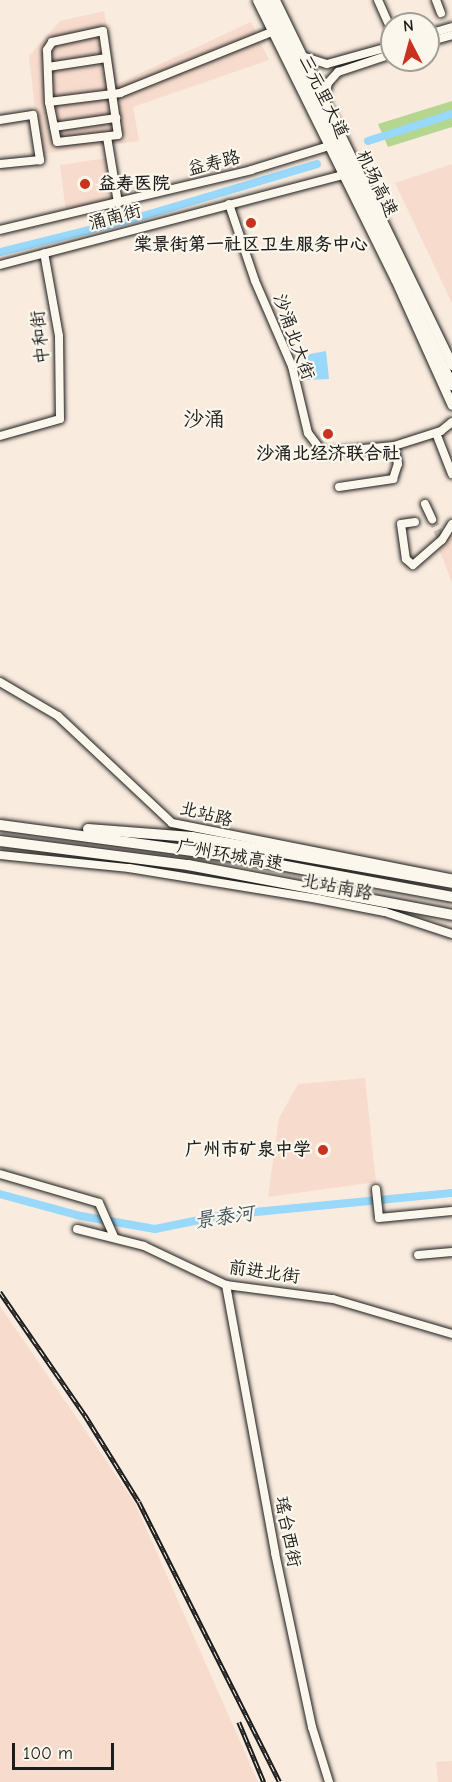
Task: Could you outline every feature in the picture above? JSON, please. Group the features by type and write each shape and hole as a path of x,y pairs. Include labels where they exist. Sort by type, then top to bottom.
{"highway":[{"name":"机场高速","path":"266,0 452,385"},
{"path":"0,825 192,837 452,883"},
{"name":"广州环城高速","path":"0,825 237,857 452,897"},
{"name":"广州环城高速","path":"0,841 206,868 452,915"}],"main road":[{"name":"三元里大道","path":"257,0 452,405"},
{"name":"三元里大道","path":"275,0 452,365"}],"street":[{"path":"436,0 441,13"},
{"path":"103,31 112,94 118,135 57,142 49,102 47,50 52,42 103,31"},
{"path":"49,102 112,94 273,32"},
{"path":"302,56 327,64 380,49"},
{"path":"48,67 106,57"},
{"path":"324,99 328,83 338,72 380,58"},
{"path":"0,120 33,116 40,160 0,164"},
{"path":"54,127 116,118"},
{"path":"107,136 118,203"},
{"name":"益寿路","path":"0,230 118,203 329,146"},
{"name":"涌南街","path":"0,265 343,175"},
{"name":"沙涌北大街","path":"229,204 255,280 292,366 308,433 323,453 394,446 436,433 452,422"},
{"name":"中和街","path":"0,436 60,419 59,336 44,253"},
{"path":"436,433 452,474"},
{"path":"339,487 393,479 398,464 394,446"},
{"path":"425,504 432,519"},
{"path":"416,522 401,524 406,559 413,565 442,540 452,524"},
{"name":"北站路","path":"0,682 58,716 172,823 452,878"},
{"name":"北站南路","path":"0,855 129,868 318,899 385,912 452,934"},
{"path":"0,1173 99,1203 114,1237"},
{"path":"376,1189 379,1218 452,1211"},
{"name":"前进北街","path":"77,1229 114,1237 154,1250 226,1285 333,1299 452,1334"},
{"path":"418,1255 452,1252"},
{"name":"瑶台西街","path":"226,1285 275,1553 312,1727 329,1782"}],"shaded area":[{"path":"104,11 117,84 251,22 269,60 133,107 139,141 40,154 29,56 60,21"},
{"name":"益寿医院","path":"106,158 110,203 66,212 60,165"},
{"path":"452,164 452,303 395,183"},
{"path":"452,528 452,583 439,549"},
{"name":"广州市矿泉中学","path":"365,1078 376,1182 268,1197 279,1118 298,1084"},
{"path":"0,1306 135,1503 258,1782 0,1782"},
{"path":"452,1761 452,1782 438,1782 436,1762"}],"green space":[{"path":"452,101 452,127 388,147 378,124"}],"water":[{"path":"326,351 329,379 304,380 302,364 310,354"}],"waterway":[{"path":"368,141 452,114"},
{"path":"0,252 133,219 317,164"},
{"name":"景泰河","path":"0,1194 81,1216 155,1229 224,1215 452,1193"}],"tunnel":[{"path":"432,519 442,540"}],"railway":[{"path":"0,1292 85,1415 139,1502 280,1782"},
{"path":"239,1722 264,1782"}],"place":[{"name":"益寿医院","path":"85,184"},
{"name":"棠景街第一社区卫生服务中心","path":"251,223"},
{"name":"沙涌北经济联合社","path":"328,434"},
{"name":"广州市矿泉中学","path":"323,1150"}],"district":[{"name":"沙涌","path":"204,419"}]}
